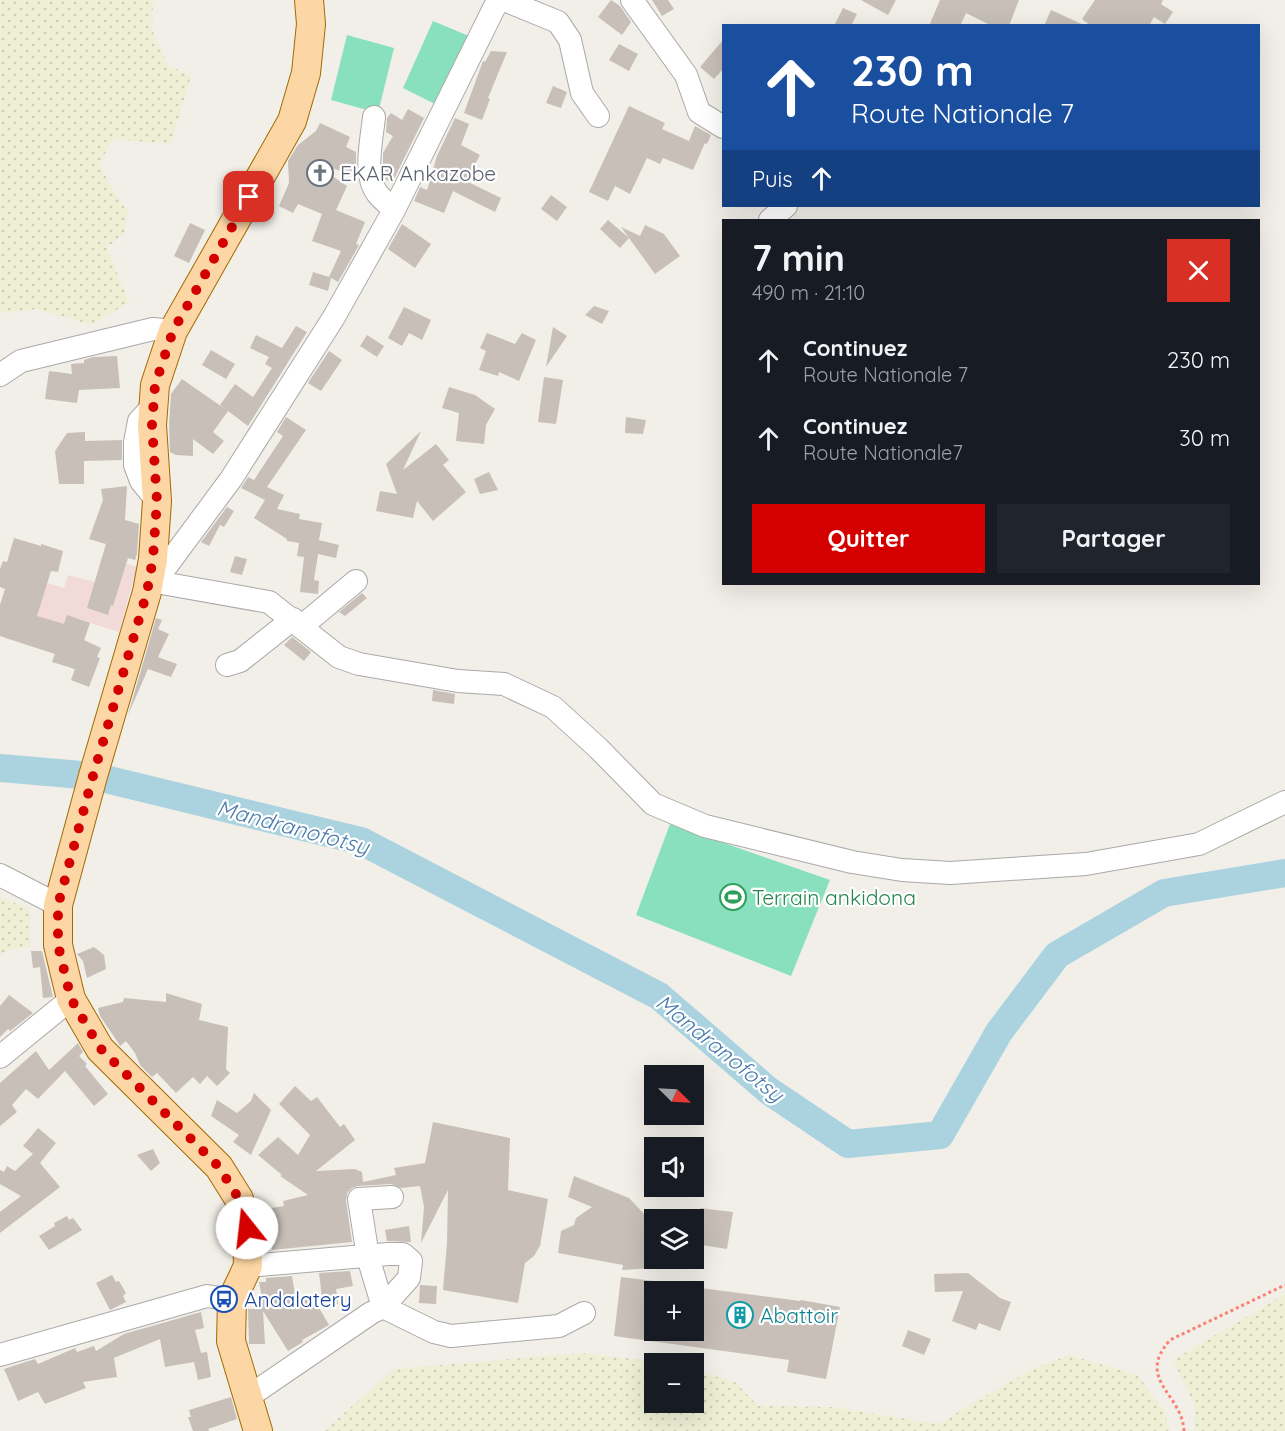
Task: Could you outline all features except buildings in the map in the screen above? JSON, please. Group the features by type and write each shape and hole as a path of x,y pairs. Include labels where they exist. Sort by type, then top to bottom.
{"main road":[{"path":"258,1431 231,1341 232,1300 248,1266 247,1228 239,1199 219,1167 100,1048 71,999 58,945 58,905 113,706 152,587 157,501 152,425 155,385 173,331 292,121 306,73 311,24 309,0"}],"street":[{"path":"498,0 394,210 334,317 237,469 152,587 269,602 339,657 359,664 458,681 504,684 553,707 598,748 653,804 705,826 852,862 902,870 950,873 1086,864 1199,844 1285,802"},
{"path":"504,0 558,22 570,40 582,93 598,116"},
{"path":"632,0 686,75 699,112 722,126"},
{"path":"374,117 369,156 371,182 376,193 394,210"},
{"path":"771,219 785,207"},
{"path":"0,375 21,361 153,329 173,331"},
{"path":"227,665 240,661 356,581"},
{"path":"0,875 58,905"},
{"path":"0,1057 71,999"},
{"path":"392,1197 358,1199 368,1257 383,1307 434,1332 451,1336 559,1326 584,1313"},
{"path":"248,1266 388,1254 403,1254 411,1262 409,1278 383,1307 248,1397"},
{"path":"0,1355 207,1296 232,1300"}],"path":[{"path":"1185,1431 1184,1420 1166,1392 1156,1368 1159,1352 1170,1340 1285,1285"}],"shaded area":[{"path":"102,556 137,567 119,632 90,623 75,669 52,662 55,654 5,638 24,576 64,588 68,575 95,582"}],"green space":[{"path":"0,0 159,0 153,2 152,30 168,65 191,76 171,144 113,139 99,164 128,212 124,233 107,248 129,302 92,325 36,309 0,313"},
{"path":"433,21 469,36 437,105 403,88"},
{"path":"347,35 394,48 378,113 331,100"},
{"name":"Terrain ankidona","path":"670,824 830,880 791,976 636,915"},
{"path":"0,896 30,910 30,947 7,950 0,956"},
{"path":"1285,1294 1285,1431 1194,1431 1195,1406 1173,1360"},
{"path":"581,1353 644,1360 644,1413 704,1413 704,1373 735,1382 758,1406 832,1407 938,1424 1030,1370 1069,1355 1137,1375 1165,1411 1169,1431 324,1431 394,1369"}],"waterway":[{"name":"Mandranofotsy","path":"0,768 93,776 361,841 659,996 769,1091 848,1144 940,1135 999,1032 1057,955 1164,893 1285,873"}],"place":[{"name":"EKAR Ankazobe","path":"320,173"},
{"name":"Terrain ankidona","path":"733,897"},
{"name":"Andalatery","path":"224,1299"},
{"name":"Abattoir","path":"740,1315"}],"route":[{"path":"247,1228 239,1199 219,1167 100,1048 71,999 58,945 58,905 150,576 157,501 152,425 155,385 173,331 249,197"}]}
